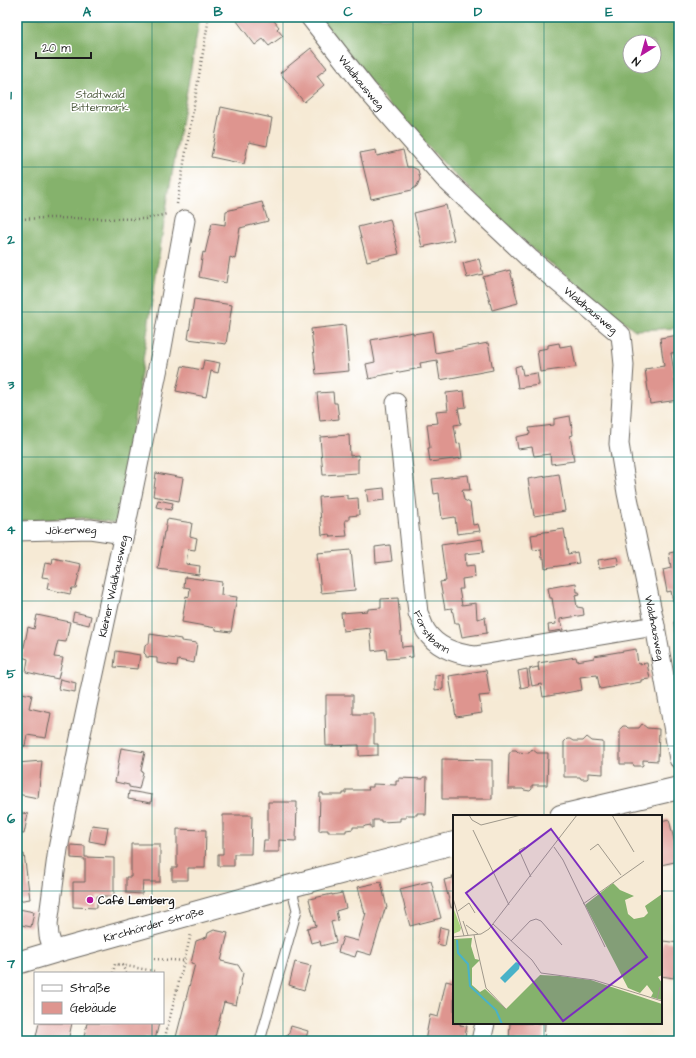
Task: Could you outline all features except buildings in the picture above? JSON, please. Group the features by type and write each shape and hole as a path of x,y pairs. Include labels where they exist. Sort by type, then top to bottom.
{"main road":[{"path":"566,815 679,788"},
{"name":"Kirchhörder Straße","path":"17,963 291,886 453,843"}],"street":[{"name":"Waldhausweg","path":"317,19 368,91 444,178 529,258 621,335 624,365 619,444 627,493 655,626 679,759"},
{"name":"Kleiner Waldhausweg","path":"54,952 49,936 48,924 58,849 78,743 124,534 159,361 180,217"},
{"name":"Forstbann","path":"396,402 418,613 426,631 437,643 451,651 463,655 475,656 655,626"},
{"name":"Jökerweg","path":"17,531 90,529 124,534"},
{"path":"480,1041 485,1024"}],"lane":[{"path":"260,1041 297,910 291,886"}],"path":[{"path":"17,219 145,219 180,217 209,17"},
{"path":"164,1041 192,935 191,931"},
{"path":"154,959 185,961"},
{"path":"113,972 115,964 154,971"},
{"path":"122,965 126,972"}],"green space":[{"name":"Stadtwald Bittermark","path":"17,17 200,17 168,197 118,523 82,518 17,521"},
{"path":"319,17 679,17 679,328 635,330 530,247 451,171 387,103"}],"place":[{"name":"Café Lemberg","path":"90,900"}]}
